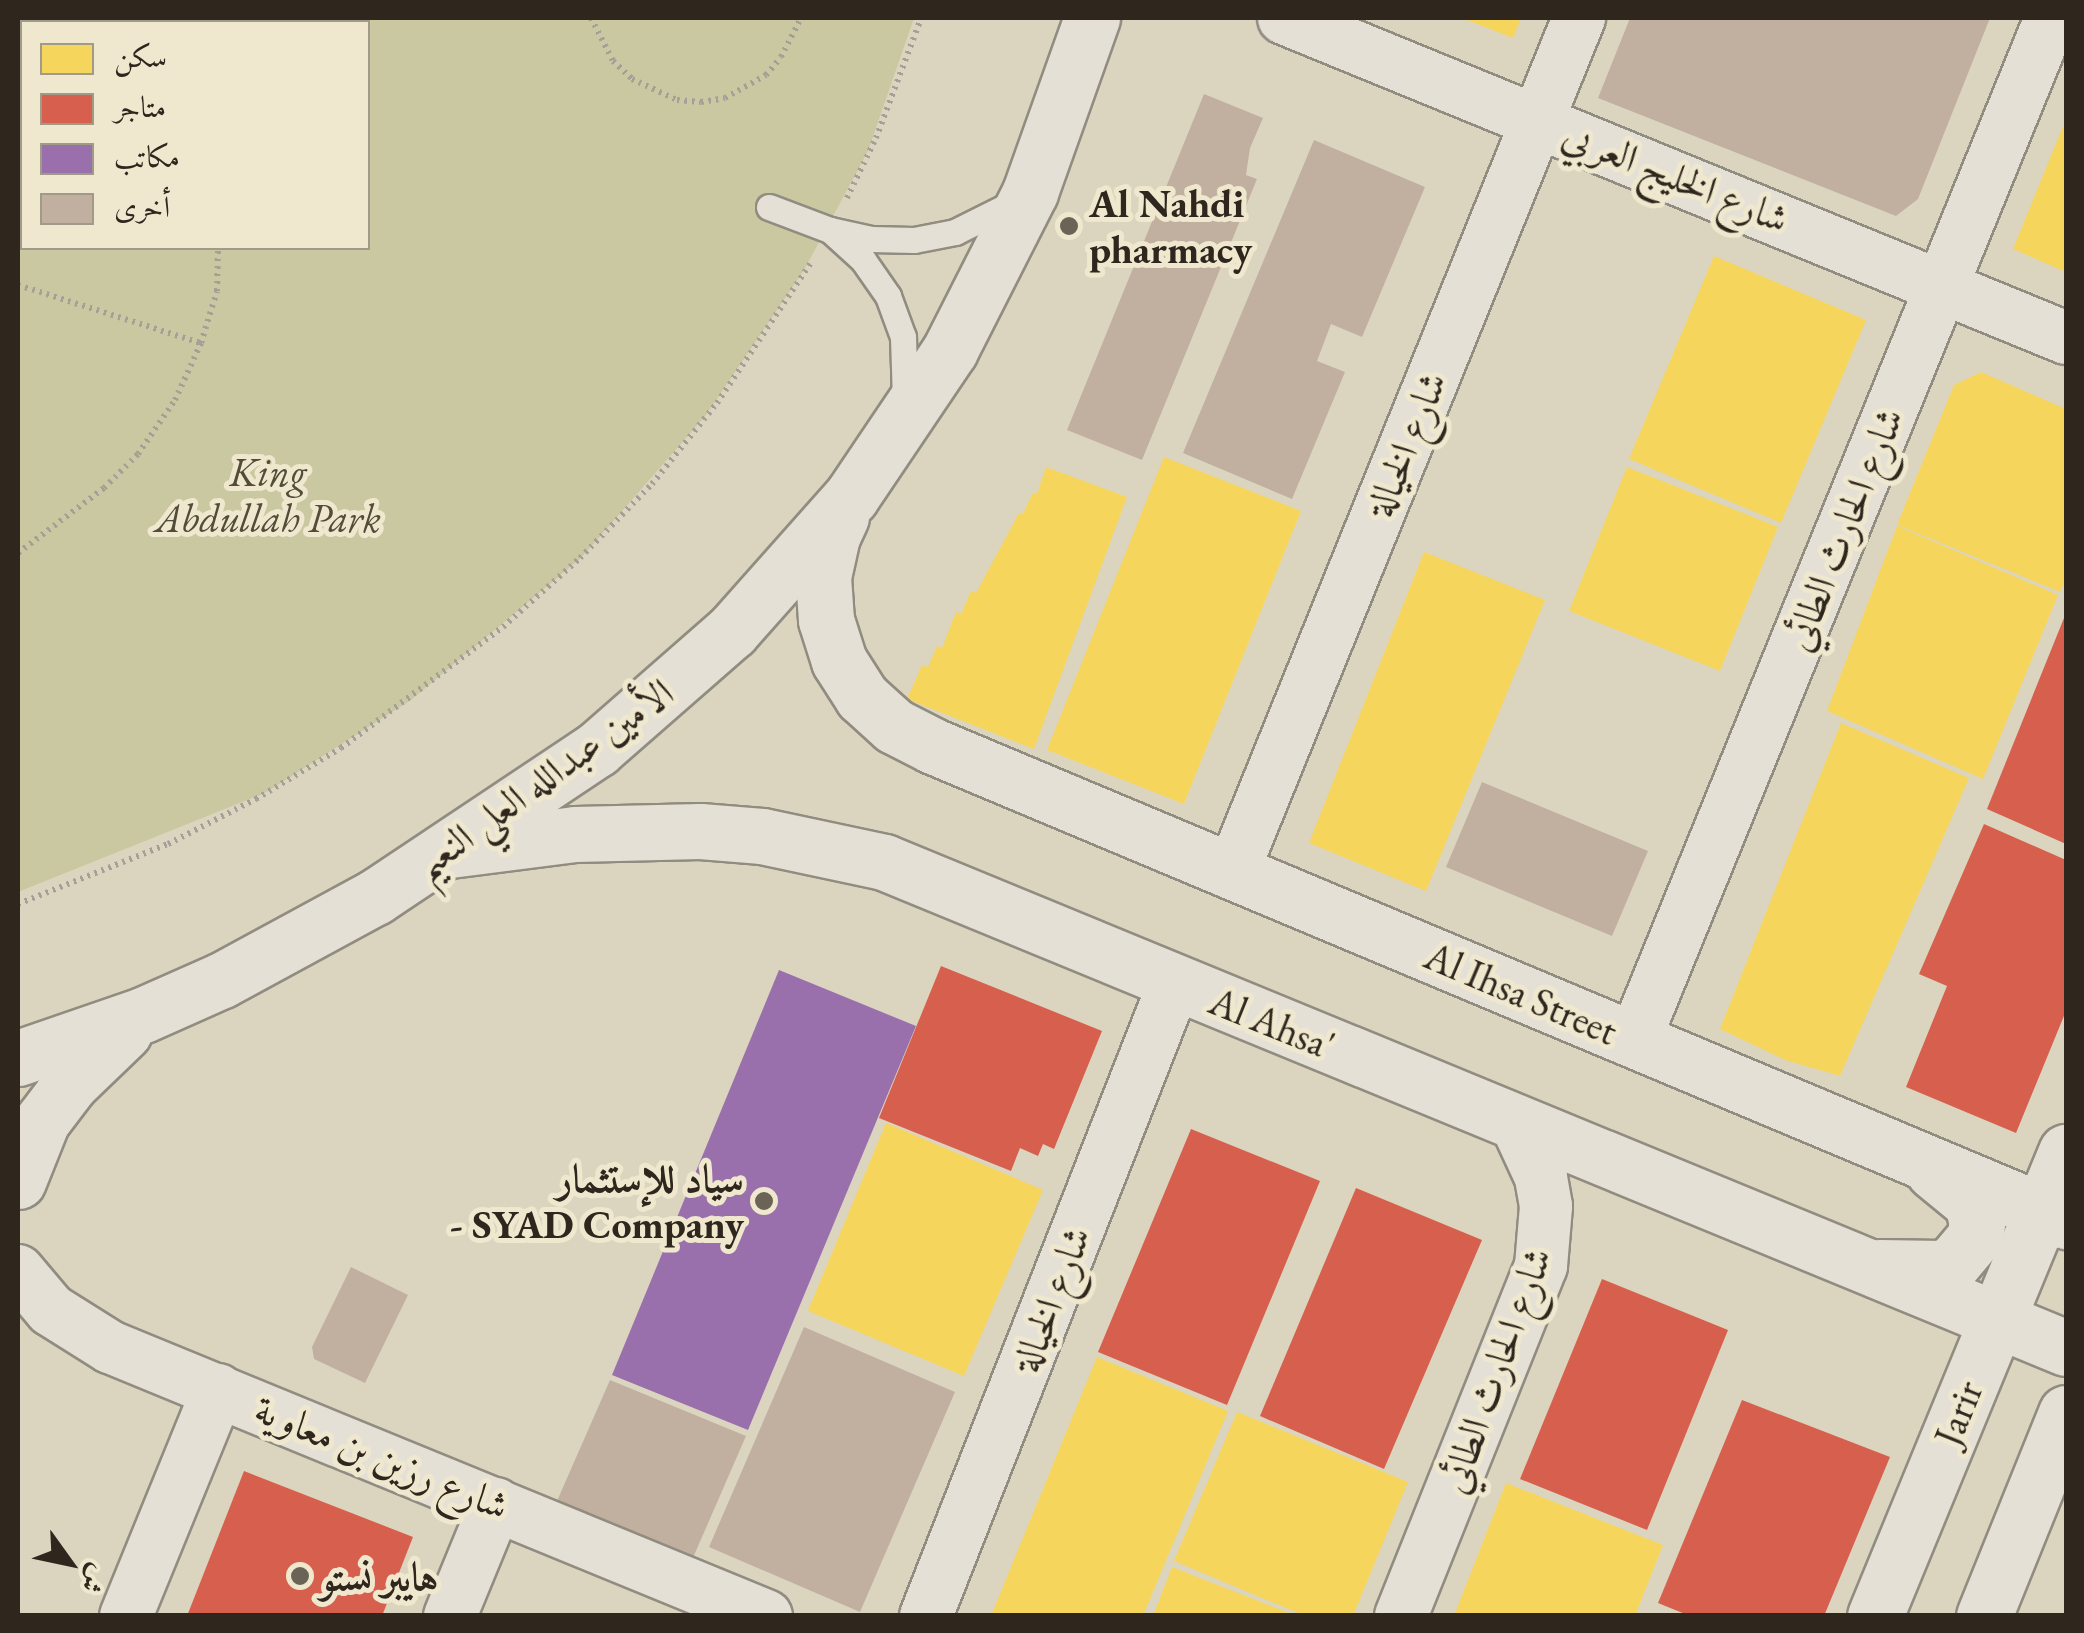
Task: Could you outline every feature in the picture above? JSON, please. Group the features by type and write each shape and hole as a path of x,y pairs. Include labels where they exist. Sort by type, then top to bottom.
{"main road":[{"name":"الأمين عبدالله العلي النعيم","path":"18,1058 142,1015 300,941 450,850 597,749 732,631 851,497 950,350 1030,192 1095,20"},
{"name":"Al Ihsa Street","path":"851,497 832,536 823,577 826,620 839,661 862,697 894,726 2054,1216"},
{"name":"Al Ahsa'","path":"450,850 637,830 762,836 884,862 2066,1348"},
{"path":"18,1181 42,1122 70,1084 142,1015"},
{"name":"Jarir","path":"1875,1616 1996,1320 2054,1216 2066,1152"},
{"path":"1862,1266 1942,1268 1954,1262 1974,1238 1977,1224 1972,1203 1912,1156"},
{"path":"1955,1420 1988,1370 2007,1363 2021,1367 2047,1385 2055,1412 2058,1435 1984,1616"}],"street":[{"name":"شارع الخليج العربي","path":"1284,18 2066,338"},
{"name":"شارع الخيالة","path":"1233,871 1579,18"},
{"name":"شارع الحارث الطائي","path":"1634,1041 2051,18"},
{"name":"شارع الخيالة","path":"926,1616 1175,982"},
{"name":"شارع الحارث الطائي","path":"1401,1616 1532,1294 1543,1251 1546,1206 1536,1163 1516,1123"},
{"name":"شارع رزين بن معاوية","path":"18,1272 50,1310 79,1331 766,1616"},
{"path":"126,1616 218,1390"},
{"path":"450,1616 496,1504"}],"lane":[{"path":"769,207 830,230 871,239 941,234 994,216 1030,192"},
{"path":"830,230 863,260 888,296 902,338 907,381 902,425"}],"path":[{"path":"591,18 613,62 632,79 677,100 701,102 747,89 766,75 801,18"},
{"path":"18,904 168,844 256,799 341,748 503,628 580,558 652,484 717,404 830,230 876,138 921,18"},
{"path":"18,553 68,519 138,454 175,400 202,343 217,291 218,250"},
{"path":"18,285 202,343"}],"green space":[{"name":"King Abdullah Park","path":"18,18 914,18 868,151 804,270 706,415 581,558 411,700 265,793 18,892"}],"building: سكن":[{"path":"1462,18 1521,18 1513,38"},
{"path":"2066,119 2066,272 2013,249"},
{"path":"1714,256 1866,320 1781,523 1629,459"},
{"path":"1981,372 2066,409 2066,577 2060,592 1897,525 1954,385"},
{"path":"1164,457 1301,511 1184,804 1047,750"},
{"path":"1046,467 1127,497 1034,749 907,699 922,665 928,667 937,646 942,648 956,612 961,614 971,591 976,593 1019,513 1023,514 1032,494 1037,494"},
{"path":"1627,467 1778,527 1720,671 1569,611"},
{"path":"1897,526 2058,595 1983,779 1827,711"},
{"path":"1424,552 1545,600 1426,891 1309,843"},
{"path":"1841,723 1969,778 1840,1076 1785,1060 1720,1029"},
{"path":"886,1123 1043,1190 964,1376 808,1311"},
{"path":"1097,1357 1228,1411 1143,1616 991,1616"},
{"path":"1237,1412 1408,1482 1353,1616 1305,1616 1174,1561"},
{"path":"1506,1483 1663,1545 1635,1616 1454,1616"},
{"path":"1172,1567 1294,1615 1294,1616 1153,1616"}],"building: متاجر":[{"path":"2066,613 2066,844 1987,809"},
{"path":"1984,824 2066,860 2066,1011 2016,1133 1906,1087 1947,986 1919,974"},
{"path":"941,966 1102,1031 1054,1149 1043,1144 1038,1156 1020,1148 1011,1171 879,1118"},
{"path":"1191,1129 1320,1181 1227,1405 1098,1352"},
{"path":"1356,1188 1482,1240 1384,1469 1260,1416"},
{"path":"1602,1279 1728,1330 1647,1530 1520,1479"},
{"path":"1742,1400 1890,1457 1824,1616 1690,1616 1658,1603"},
{"name":"هايبر نستو","path":"244,1471 413,1537 382,1616 187,1616"}],"building: مكاتب":[{"name":"سياد للإستثمار - SYAD Company","path":"779,970 916,1026 748,1430 612,1375"}],"building: أخرى":[{"path":"1630,18 1990,18 1918,199 1896,216 1598,98"},
{"path":"1204,94 1263,118 1250,148 1246,175 1257,179 1142,460 1067,430"},
{"path":"1314,140 1425,187 1362,337 1331,324 1317,361 1345,372 1292,499 1183,453"},
{"path":"1482,782 1648,851 1612,936 1446,867"},
{"path":"351,1267 408,1295 365,1383 314,1359 312,1347"},
{"path":"804,1327 955,1392 860,1612 709,1547"},
{"path":"610,1380 746,1436 692,1560 557,1501"}],"place":[{"name":"Al Nahdi pharmacy","path":"1069,226"},
{"name":"سياد للإستثمار - SYAD Company","path":"764,1201"},
{"name":"هايبر نستو","path":"300,1576"}]}
